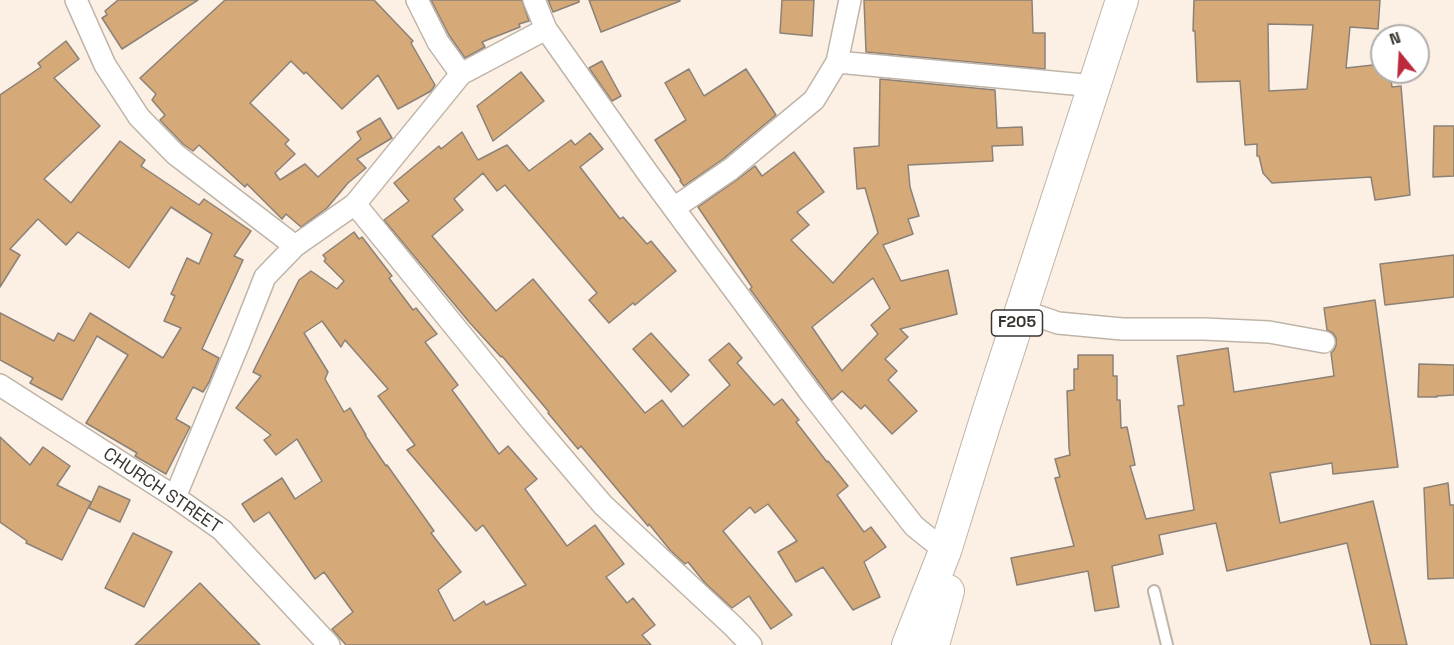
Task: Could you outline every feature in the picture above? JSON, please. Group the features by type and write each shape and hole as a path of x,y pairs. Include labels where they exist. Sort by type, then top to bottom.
{"main road":[{"name":"F205","path":"908,645 945,551 1122,0"},
{"name":"F205","path":"933,645 952,575 1130,0"}],"street":[{"path":"76,0 105,65 139,117 175,154 295,246"},
{"path":"417,0 438,42 461,74"},
{"path":"534,0 546,29 812,395 914,526 945,551"},
{"path":"674,208 731,168 814,100 837,62 850,0"},
{"path":"176,497 265,277 295,246 355,204 461,74 546,29"},
{"path":"837,62 1095,86"},
{"path":"355,204 603,505 751,645"},
{"path":"1032,314 1058,324 1122,329 1269,332 1324,342"},
{"name":"CHURCH STREET","path":"0,385 176,497 222,530 329,645"}],"lane":[{"path":"1154,591 1167,645"}],"building":[{"path":"118,0 198,0 122,49 102,18 107,15 105,11"},
{"path":"225,0 374,0 413,41 411,43 435,85 431,91 398,109 378,75 342,109 306,72 304,74 291,61 250,103 289,140 285,144 295,154 275,173 280,180 305,164 318,177 361,139 357,132 380,118 392,138 357,159 366,168 348,183 327,208 301,227 286,214 282,219 247,184 245,187 199,145 193,151 183,144 160,120 165,115 152,100 156,94 140,78"},
{"path":"431,0 522,0 529,21 519,24 520,27 482,42 485,47 465,58 449,35"},
{"path":"548,0 579,0 579,2 553,12"},
{"path":"589,0 680,0 680,1 601,32"},
{"path":"782,0 814,0 812,36 780,33"},
{"path":"864,0 1032,0 1033,33 1045,33 1045,69 866,52"},
{"path":"1194,0 1380,0 1378,24 1370,24 1370,28 1350,27 1346,68 1370,65 1370,84 1401,86 1410,195 1375,200 1371,177 1272,183 1263,173 1259,156 1257,156 1257,144 1245,145 1240,81 1197,82 1195,31 1193,31","holes":["1268,24 1313,25 1307,89 1269,91"]},
{"path":"66,41 79,59 54,78 100,126 44,179 71,203 120,141 145,160 141,166 199,205 204,199 251,231 234,256 243,260 202,349 219,358 203,392 193,387 176,419 190,427 166,474 135,456 137,453 86,423 128,355 97,336 62,400 30,383 33,378 0,360 0,313 54,341 58,333 74,341 90,313 163,358 181,328 164,321 175,296 171,294 187,258 199,264 212,234 171,207 129,268 78,232 66,245 38,219 10,249 20,255 0,287 0,95 41,67 38,63"},
{"path":"602,61 621,96 612,101 589,68"},
{"path":"689,69 704,96 746,69 776,115 723,159 684,186 655,140 686,120 665,83"},
{"path":"521,72 544,101 493,141 477,106"},
{"path":"880,79 995,90 997,128 1022,127 1023,145 992,146 993,161 908,165 910,187 919,216 908,219 913,234 883,245 901,281 948,270 957,314 900,329 908,337 885,359 897,371 888,380 917,411 892,434 865,405 861,409 842,391 832,400 750,289 752,287 698,207 755,166 762,176 794,152 824,192 797,212 809,225 791,240 833,283 878,233 865,188 857,189 854,148 879,146","holes":["873,278 890,308 871,325 878,334 842,371 812,327"]},
{"path":"1434,126 1454,126 1454,176 1433,177"},
{"path":"462,132 478,160 507,145 529,171 571,140 575,145 590,133 603,149 580,167 620,219 623,217 647,244 651,241 676,271 609,323 589,300 597,293 505,185 497,191 483,173 454,199 463,210 432,236 496,311 533,279 645,413 662,400 683,427 730,385 709,360 729,343 742,358 737,363 774,405 782,399 799,420 796,422 848,486 837,495 864,532 871,527 886,547 864,562 880,597 853,610 823,567 796,582 778,552 797,541 768,504 755,513 750,507 723,531 792,615 771,629 749,596 732,608 705,583 688,562 685,564 649,524 648,526 581,446 578,449 502,356 470,323 384,220 409,201 394,183 439,146 441,149"},
{"path":"354,232 359,239 362,237 392,276 389,278 413,310 416,308 437,334 425,342 458,385 452,390 499,454 508,446 537,479 525,489 567,546 595,525 624,564 606,577 627,603 633,598 655,625 642,635 651,645 346,645 332,629 353,612 324,572 315,579 269,512 254,522 242,504 282,478 295,499 322,481 297,439 276,455 264,440 271,435 236,408 261,376 253,372 299,280 311,271 337,289 344,281 324,261 326,259 323,255","holes":["322,321 341,347 345,340 388,389 378,396 415,445 407,450 476,531 483,525 526,585 486,605 484,601 454,621 438,590 461,572 431,533 434,531 386,466 350,408 344,412 325,379 328,372 304,333"]},
{"path":"1454,255 1454,297 1385,305 1380,264"},
{"path":"1375,300 1398,467 1333,474 1332,463 1270,473 1280,523 1373,501 1407,645 1371,645 1347,543 1227,571 1216,523 1159,535 1163,554 1112,566 1119,607 1095,611 1088,571 1017,585 1011,558 1074,546 1055,478 1060,477 1055,459 1070,455 1067,391 1074,390 1074,369 1078,369 1078,355 1113,355 1113,376 1117,376 1117,400 1120,400 1121,428 1127,427 1135,465 1130,466 1146,519 1194,510 1178,406 1184,405 1177,356 1228,348 1234,392 1334,376 1331,353 1336,345 1336,338 1327,330 1324,308"},
{"path":"651,333 689,375 671,392 633,349"},
{"path":"1419,364 1454,365 1454,395 1418,397"},
{"path":"0,437 30,465 43,447 70,466 57,485 91,502 62,560 26,543 27,541 0,522"},
{"path":"1448,483 1450,505 1454,505 1454,578 1428,579 1424,488"},
{"path":"99,486 130,500 120,522 89,508"},
{"path":"133,533 172,552 144,607 105,588"},
{"path":"200,583 260,645 135,645"}]}
